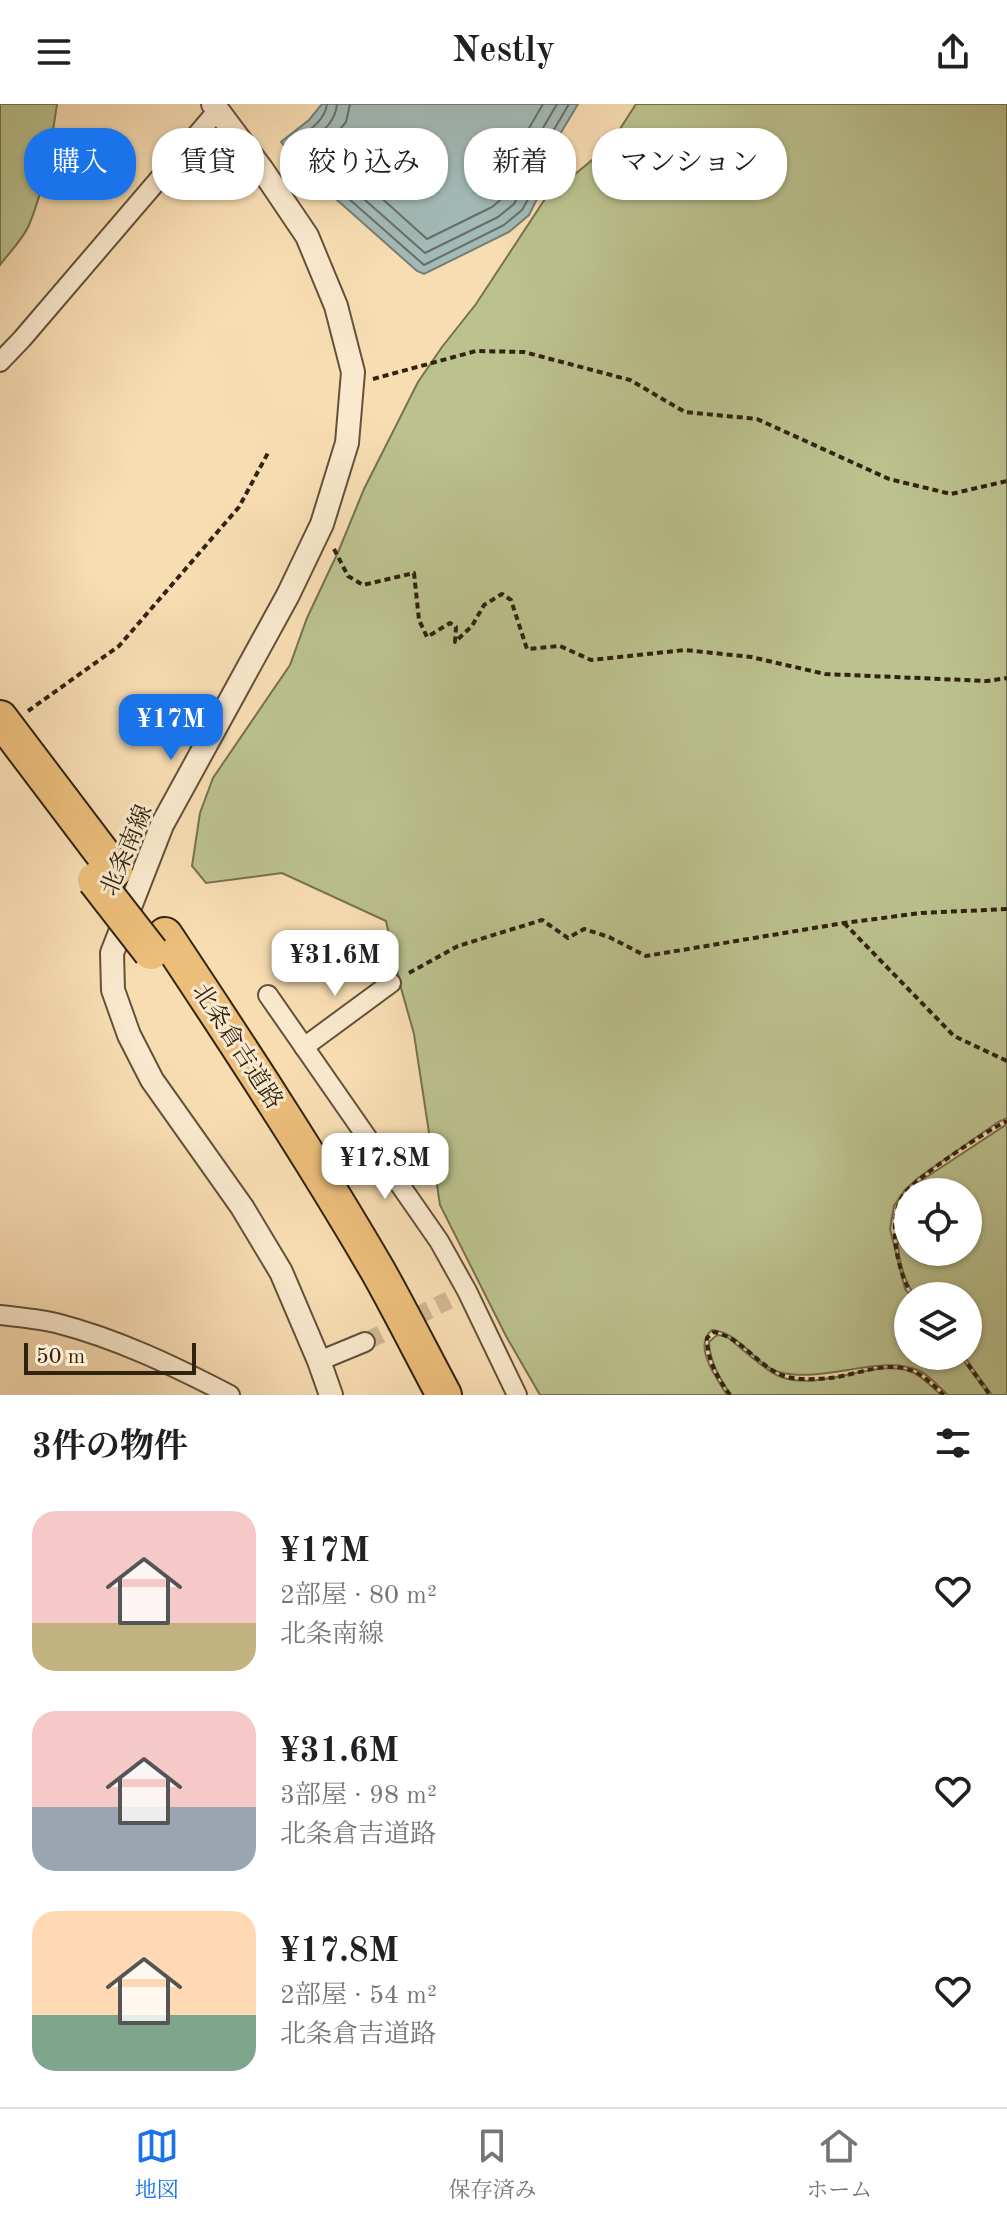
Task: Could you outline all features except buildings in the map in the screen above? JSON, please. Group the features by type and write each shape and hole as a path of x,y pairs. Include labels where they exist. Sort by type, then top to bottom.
{"highway":[{"name":"北条倉吉道路","path":"12,716 105,875"},
{"name":"北条倉吉道路","path":"0,756 105,875 253,1067 379,1273 444,1395"},
{"name":"北条倉吉道路","path":"158,944 305,1187 419,1395"}],"street":[{"path":"0,362 215,107"},
{"name":"北条南線","path":"215,107 307,236 336,306 353,372 347,443 322,524 268,634 162,825 112,953 113,990 129,1035 146,1069 242,1207 281,1272 331,1395"},
{"path":"304,1047 391,983"},
{"path":"268,995 439,1241 517,1395"},
{"path":"449,1300 467,1291"},
{"path":"0,1315 54,1323 114,1341 170,1364 230,1395"},
{"path":"319,1361 365,1342"}],"path":[{"path":"352,384 476,351 524,352 630,380 685,412 757,419 889,479 951,494 1007,481"},
{"path":"12,716 119,646 239,507 269,451"},
{"path":"322,524 348,576 363,585 414,573 419,620 427,637 450,623 456,627 455,642 472,626 484,605 502,594 511,600 527,649 560,646 591,660 685,650 751,657 825,674 987,681 1007,678"},
{"path":"391,983 458,946 542,920 568,938 584,929 609,937 646,956 844,923 921,913 1007,909"},
{"path":"844,923 954,1036 1007,1061"},
{"path":"906,1282 900,1264 895,1223 898,1205 905,1193 923,1177 1007,1121"},
{"path":"730,1395 707,1352 707,1338 714,1332 726,1335 776,1374 792,1378 830,1378 881,1367 896,1367 922,1376 944,1395"},
{"path":"972,1370 990,1395"}],"green space":[{"path":"0,104 57,104 53,128 24,128 24,200 38,200 29,225 0,265"},
{"path":"636,104 1007,104 1007,1118 918,1178 894,1178 890,1229 894,1266 899,1266 903,1282 894,1282 894,1365 815,1374 779,1372 763,1364 731,1337 712,1330 706,1337 705,1353 727,1395 540,1395 506,1336 440,1205 414,1034 386,921 282,873 206,883 192,866 200,813 213,778 290,665 307,618 364,489 418,382 476,304 544,200 576,200 576,173 592,160 592,200 787,200 787,128 621,128"},
{"path":"1007,1124 1007,1395 992,1395 974,1370 982,1370 982,1282 908,1282 904,1273 902,1266 982,1266 982,1178 925,1178"},
{"path":"717,1335 726,1336 781,1377 814,1380 894,1369 916,1374 941,1395 731,1395 719,1376 709,1342"},
{"path":"917,1370 970,1370 989,1395 948,1395"}],"water":[{"path":"322,104 578,104 564,128 464,128 464,200 536,200 529,215 509,232 424,274 337,200 448,200 448,128 299,128"}],"tunnel":[{"path":"365,1342 449,1300"}]}
